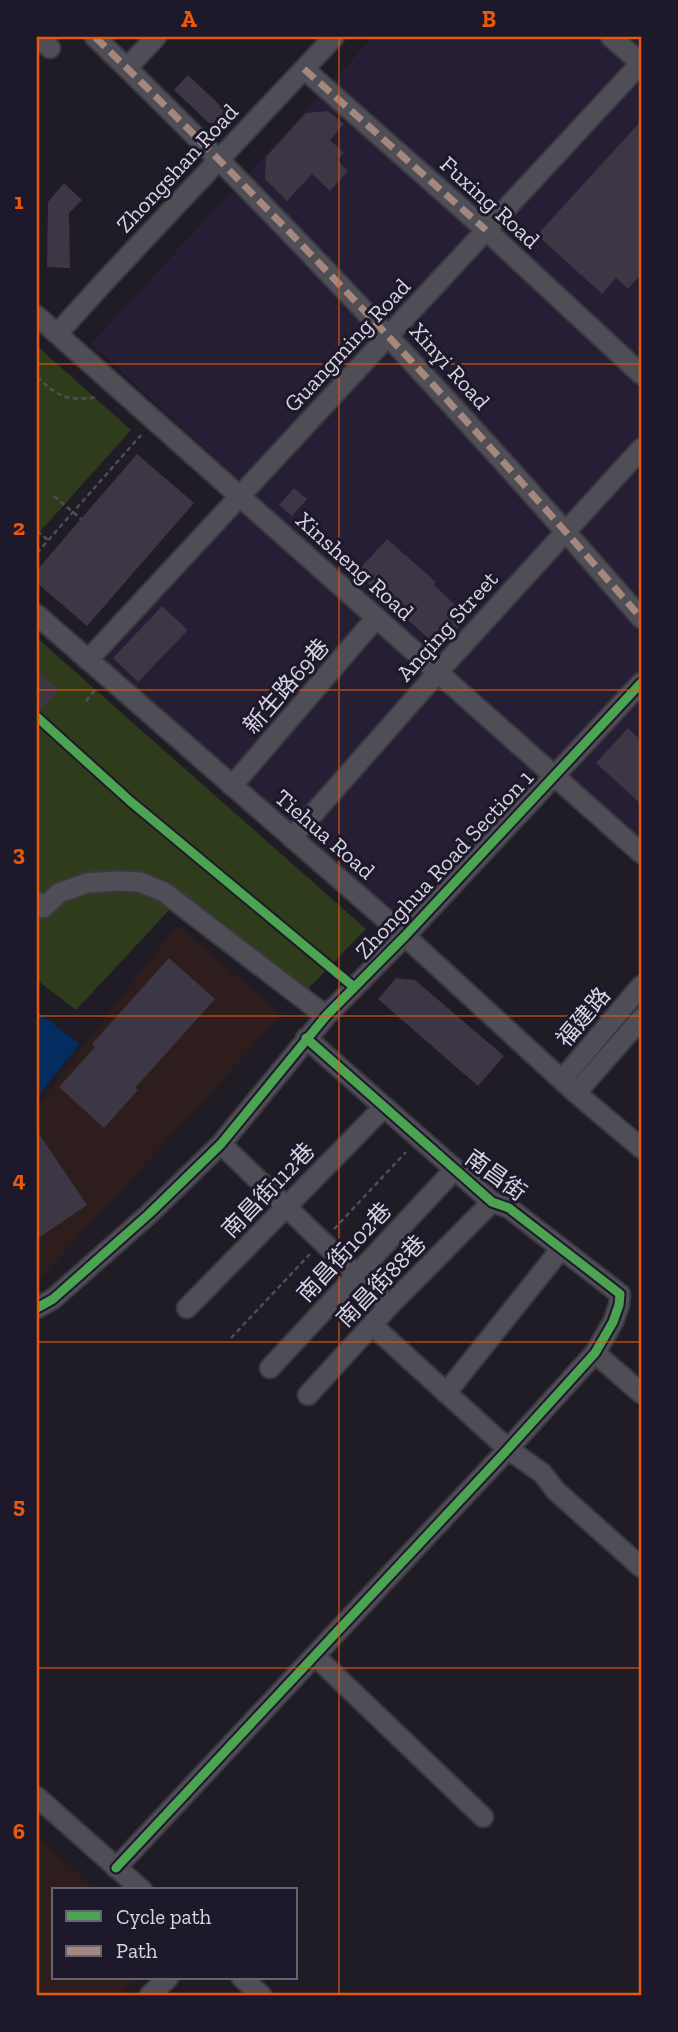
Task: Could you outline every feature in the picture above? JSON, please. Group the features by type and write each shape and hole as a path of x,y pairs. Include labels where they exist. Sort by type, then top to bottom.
{"street":[{"name":"Xinyi Road","path":"95,37 389,335 641,618"},
{"path":"127,68 156,37"},
{"name":"Zhongshan Road","path":"57,334 334,37"},
{"path":"611,37 641,63"},
{"name":"Guangming Road","path":"88,660 641,63"},
{"name":"Fuxing Road","path":"304,69 486,230 641,374"},
{"name":"Xinsheng Road","path":"37,316 641,853"},
{"name":"Anqing Street","path":"292,838 438,672 641,449"},
{"name":"Tiehua Road","path":"37,615 405,936 641,1148"},
{"name":"新生路69巷","path":"232,786 376,618"},
{"name":"Zhonghua Road Section 1","path":"37,1308 53,1299 149,1214 221,1144 326,1016 405,936 641,683"},
{"path":"37,902 43,908 59,893 87,883 140,882 164,892 326,1016"},
{"name":"福建路","path":"569,1086 641,986"},
{"name":"福建路","path":"569,1086 641,1019"},
{"name":"南昌街","path":"306,1038 492,1202 509,1208 620,1294 613,1322 595,1353"},
{"name":"南昌街112巷","path":"187,1308 384,1107"},
{"path":"221,1144 389,1306"},
{"name":"南昌街102巷","path":"270,1368 454,1170"},
{"name":"南昌街88巷","path":"308,1395 389,1306 492,1202"},
{"path":"446,1393 561,1249"},
{"path":"372,1325 508,1449 542,1473 556,1491 641,1567"},
{"path":"116,1868 595,1353 641,1393"},
{"path":"315,1656 484,1816"},
{"path":"37,1797 140,1888"},
{"path":"150,1995 166,1980"},
{"path":"244,1980 261,1995"}],"path":[{"path":"37,377 57,395 77,399 98,397"},
{"path":"37,553 141,435"},
{"path":"54,496 81,519"},
{"path":"37,531 48,540"},
{"path":"86,701 99,686"}],"shaded area":[{"path":"373,37 641,37 641,843 550,757 392,921 100,666 249,489 91,344"},
{"path":"177,925 282,1015 37,1282 37,1107"},
{"path":"37,1836 94,1888 52,1888 52,1980 136,1980 120,1995 37,1995"}],"green space":[{"path":"37,346 131,430 37,535"},
{"path":"37,638 366,929 300,997 172,907 76,1010 37,980"}],"water":[{"path":"37,1011 79,1044 37,1097"}],"building":[{"path":"188,75 227,112 216,124 209,123 174,90"},
{"path":"328,111 344,124 330,140 344,153 337,160 348,171 330,191 312,174 287,201 265,179 266,157 306,113"},
{"path":"641,121 641,274 628,289 616,278 602,294 537,235"},
{"path":"64,183 82,200 69,213 70,268 47,267 48,202"},
{"path":"137,454 194,503 87,626 37,583 37,570"},
{"path":"294,488 307,499 292,516 279,505"},
{"path":"387,539 436,582 434,585 468,617 439,648 356,573"},
{"path":"162,606 188,630 138,682 113,658"},
{"path":"37,671 59,690 37,715"},
{"path":"628,728 641,740 641,804 596,763"},
{"path":"169,958 215,999 135,1088 138,1090 104,1128 59,1087 95,1047 92,1044"},
{"path":"396,978 415,980 504,1056 478,1086 378,999"},
{"path":"37,1131 87,1205 37,1239"}],"marked path":[{"path":"95,37 306,249 509,468 641,618"},
{"path":"304,69 486,230"}],"cycle path":[{"path":"37,1308 53,1299 149,1214 221,1144 326,1016 405,936 641,683"},
{"path":"37,717 130,801 354,987"},
{"path":"116,1868 595,1353 613,1322 619,1305 620,1294 509,1208 492,1202 306,1038"}]}
